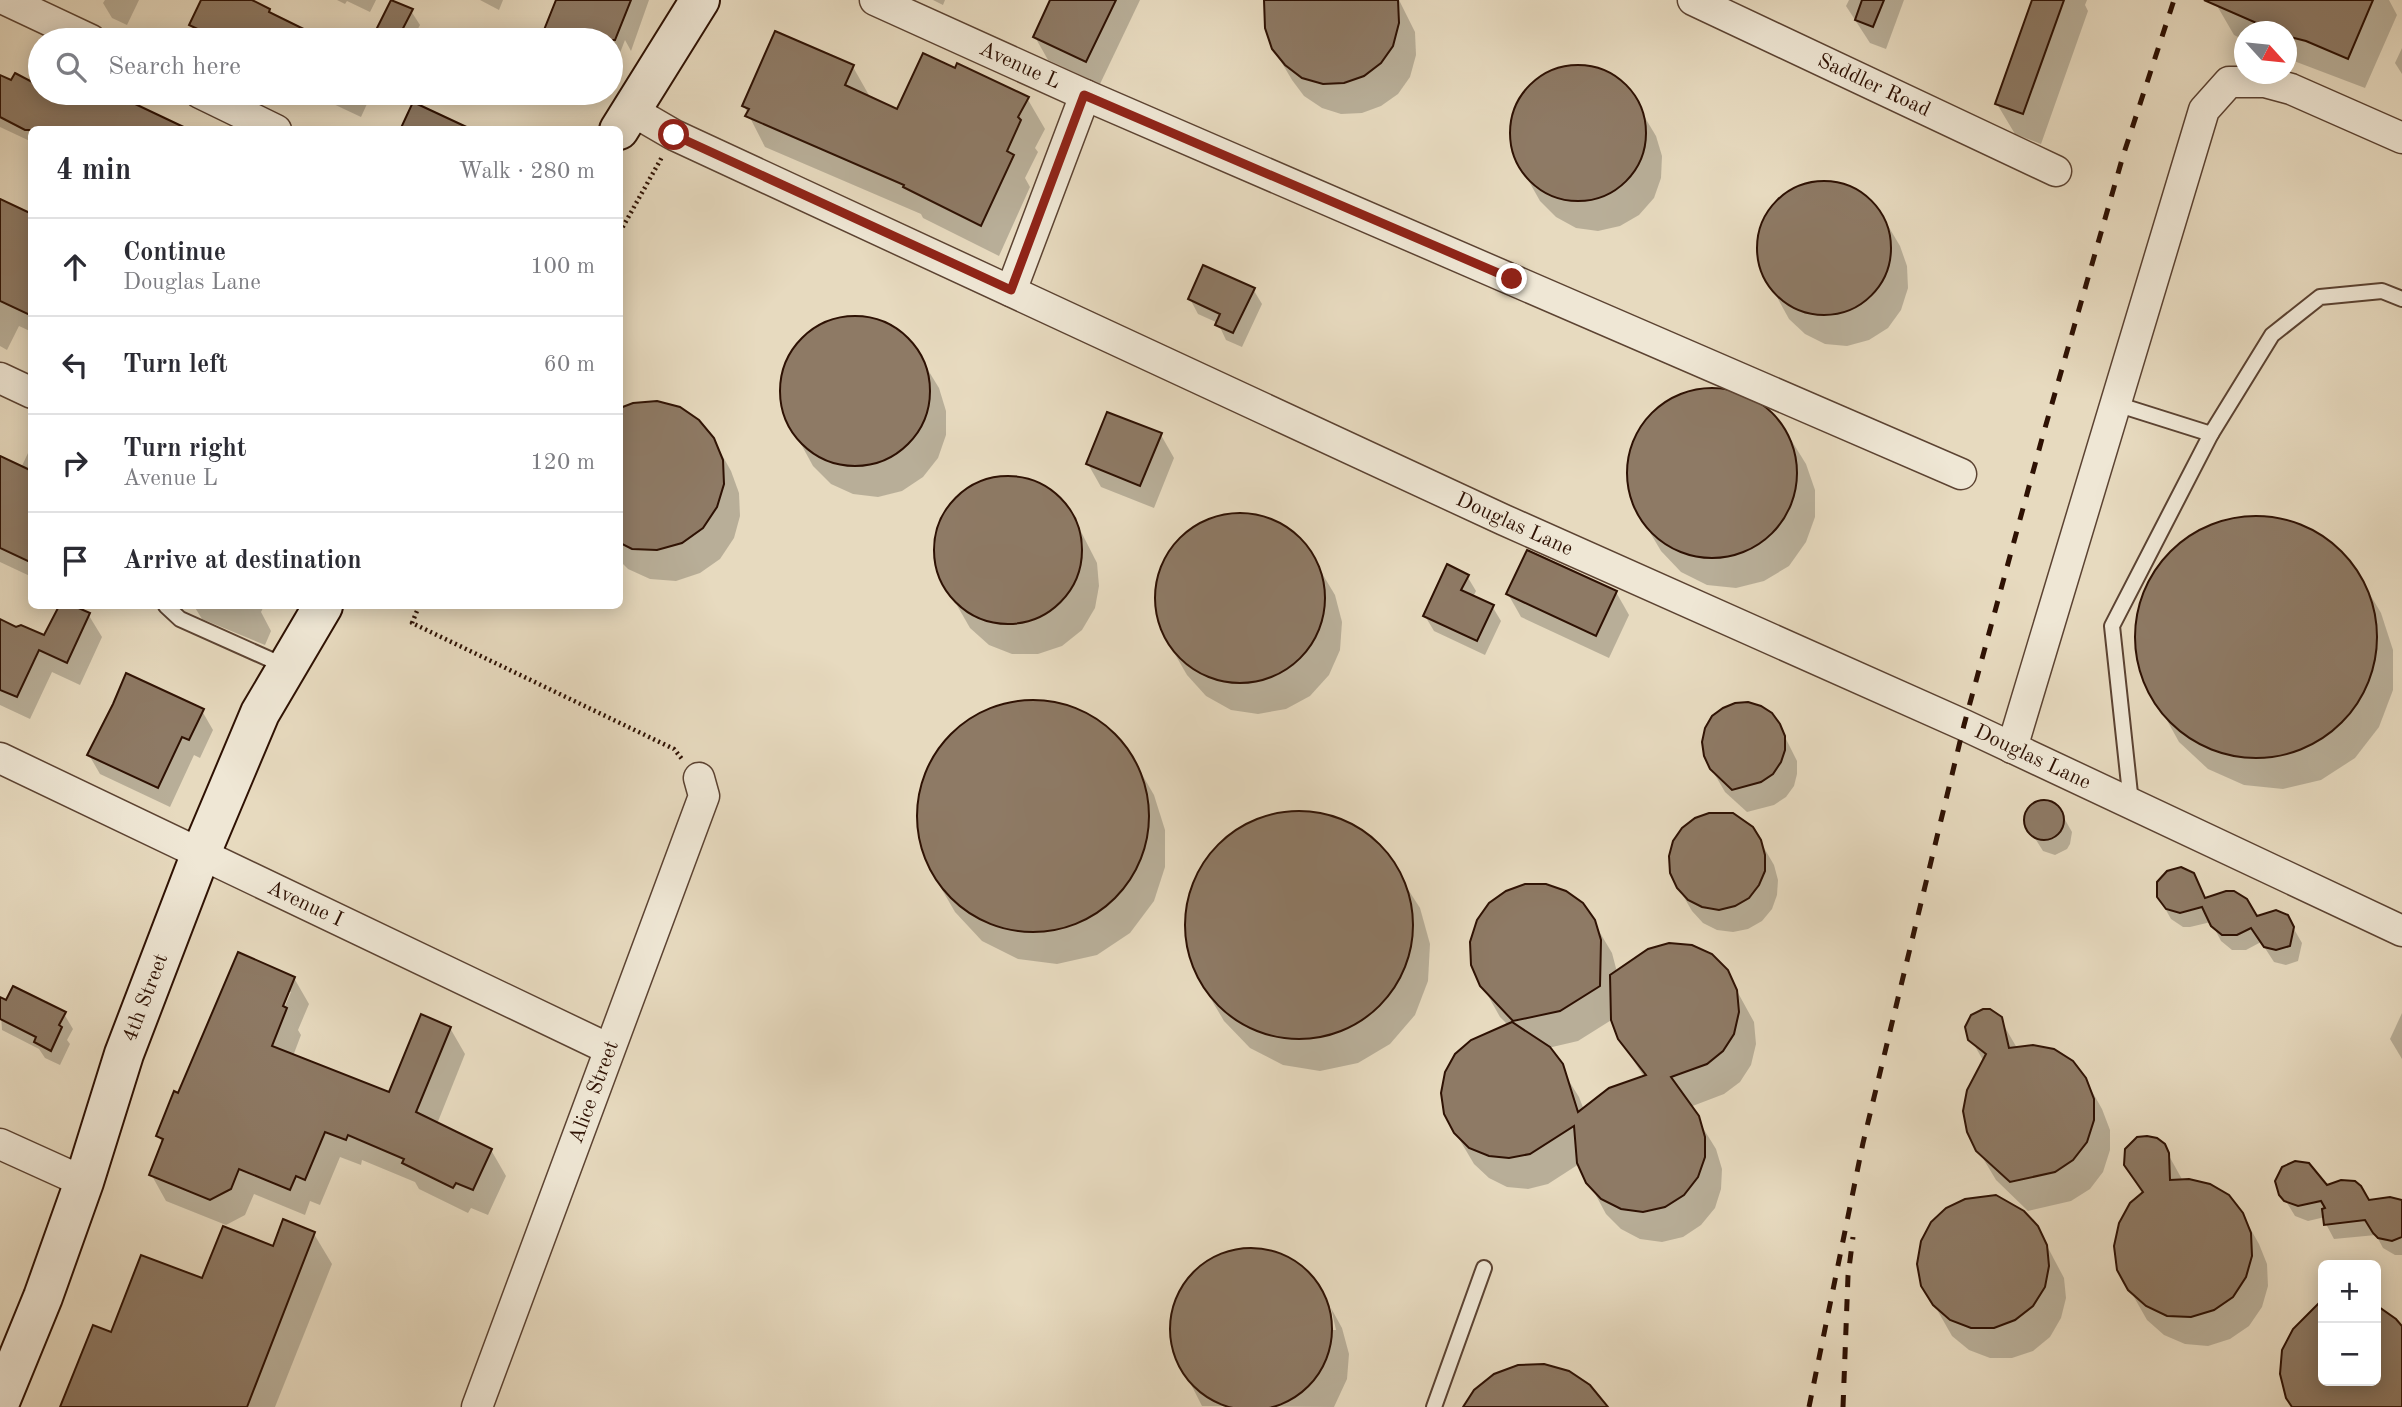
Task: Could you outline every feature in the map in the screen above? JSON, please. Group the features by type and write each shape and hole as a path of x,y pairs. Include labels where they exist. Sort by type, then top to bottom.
{"main road":[{"path":"625,120 700,0"},
{"name":"4th Street","path":"0,1402 43,1297 84,1182 124,1054 201,853 260,712 321,609"}],"street":[{"path":"6,0 65,28"},
{"name":"Avenue L","path":"875,0 1084,95 1961,474"},
{"name":"Saddler Road","path":"1693,0 2056,171"},
{"path":"2012,748 2204,110 2229,82 2265,82 2291,89 2402,138"},
{"path":"1011,290 1084,95"},
{"path":"225,105 268,126"},
{"name":"Douglas Lane","path":"625,120 674,135 1504,520 2012,748 2402,931"},
{"path":"0,378 28,391"},
{"name":"Avenue I","path":"0,758 609,1049"},
{"name":"Alice Street","path":"477,1407 704,796 699,778"},
{"path":"0,1144 84,1182"}],"lane":[{"path":"2132,804 2112,626 2211,434 2272,335 2319,297 2382,291 2402,299"},
{"path":"2116,404 2211,434"},
{"path":"170,609 180,618 286,667"},
{"path":"1434,1407 1484,1268"}],"path":[{"path":"623,227 674,135"},
{"path":"418,609 412,623 674,749 699,778"}],"building":[{"path":"201,0 252,0 302,28 195,28 189,25"},
{"path":"391,0 413,9 403,28 377,28"},
{"path":"556,0 631,0 620,28 545,28"},
{"path":"1050,0 1116,0 1086,62 1033,37"},
{"path":"1264,0 1398,0 1399,23 1393,46 1381,63 1364,76 1344,83 1323,84 1302,78 1285,65 1272,49 1265,28"},
{"path":"1862,0 1884,0 1873,27 1855,20"},
{"path":"2032,0 2064,0 2023,114 1995,104"},
{"path":"2204,0 2373,0 2348,59 2297,39 2297,21 2252,21"},
{"path":"775,31 854,65 845,85 897,109 923,53 955,68 957,63 1029,97 1018,117 1021,120 1007,151 1014,155 981,226 903,187 904,185 745,116 749,109 742,106"},
{"path":"1578,65 1604,71 1626,85 1640,107 1646,133 1640,159 1626,181 1604,195 1578,201 1552,195 1530,181 1516,159 1510,133 1516,107 1530,85 1552,71"},
{"path":"15,73 28,80 28,105 137,105 182,126 28,126 28,130 25,130 0,117 0,75 11,80"},
{"path":"412,105 419,105 464,126 402,126"},
{"path":"1824,181 1850,186 1872,200 1886,222 1891,248 1886,274 1872,296 1850,310 1824,315 1798,310 1776,296 1762,274 1757,248 1762,222 1776,200 1798,186"},
{"path":"0,199 28,212 28,314 0,301"},
{"path":"1203,265 1255,288 1233,333 1215,325 1220,314 1188,299"},
{"path":"855,316 884,322 908,338 924,362 930,391 924,420 908,444 884,460 855,466 826,460 802,444 786,420 780,391 786,362 802,338 826,322"},
{"path":"1712,388 1745,394 1772,413 1791,440 1797,473 1791,506 1772,533 1745,552 1712,558 1679,552 1652,533 1633,506 1627,473 1633,440 1652,413 1679,394"},
{"path":"657,401 680,407 699,420 714,438 723,460 724,484 717,507 703,528 682,543 657,550 632,549 623,544 623,407"},
{"path":"1107,412 1162,433 1140,486 1086,464"},
{"path":"0,456 28,469 28,561 0,548"},
{"path":"1008,476 1036,482 1049,488 1060,498 1070,509 1076,522 1082,550 1076,578 1070,591 1060,602 1049,612 1036,618 1008,624 980,618 967,612 956,602 946,591 940,578 934,550 940,522 946,509 956,498 967,488 980,482"},
{"path":"1240,513 1273,519 1300,538 1319,565 1325,598 1319,631 1300,658 1273,677 1240,683 1207,677 1180,658 1161,631 1155,598 1161,565 1180,538 1207,519"},
{"path":"2256,516 2280,519 2313,531 2333,544 2349,560 2362,580 2371,602 2377,637 2374,661 2362,694 2349,714 2333,730 2313,743 2291,752 2256,758 2232,755 2199,743 2179,730 2163,714 2150,694 2141,672 2135,637 2138,613 2150,580 2163,560 2179,544 2199,531 2221,522"},
{"path":"1527,550 1617,591 1596,636 1506,594"},
{"path":"1447,564 1469,575 1461,590 1494,605 1477,641 1423,616"},
{"path":"57,609 81,609 90,613 67,663 39,650 17,697 0,690 0,619 44,635"},
{"path":"126,673 204,709 189,740 182,737 158,788 87,755"},
{"path":"1022,700 1044,700 1067,705 1098,719 1123,742 1144,782 1149,816 1147,839 1135,871 1123,890 1107,906 1067,927 1044,932 1022,932 999,927 968,913 943,890 922,850 917,827 917,805 922,782 936,751 959,726 999,705"},
{"path":"1748,702 1772,713 1785,736 1785,750 1773,774 1761,782 1732,790 1710,769 1702,742 1705,728 1712,716 1735,703"},
{"path":"2044,800 2058,806 2064,820 2058,834 2044,840 2030,834 2024,820 2030,806"},
{"path":"1299,811 1321,813 1343,820 1380,844 1404,881 1411,903 1411,947 1404,969 1380,1006 1343,1030 1321,1037 1299,1039 1277,1037 1255,1030 1218,1006 1194,969 1187,947 1185,925 1187,903 1194,881 1218,844 1255,820 1277,813"},
{"path":"1709,813 1733,813 1753,827 1761,840 1765,855 1765,871 1749,898 1735,906 1719,910 1702,907 1688,900 1677,888 1670,873 1669,856 1673,841 1682,828 1695,818"},
{"path":"2181,867 2194,873 2205,898 2234,891 2247,899 2257,916 2276,910 2288,915 2294,927 2290,946 2276,950 2264,947 2251,928 2237,935 2222,935 2211,926 2202,907 2180,913 2166,909 2157,897 2157,882 2167,871"},
{"path":"1525,884 1546,884 1566,891 1583,903 1595,920 1601,940 1600,986 1560,1011 1513,1021 1480,986 1471,965 1470,942 1477,920 1489,903 1506,891"},
{"path":"1669,943 1692,945 1712,954 1728,970 1737,990 1739,1012 1734,1034 1723,1051 1707,1064 1671,1077 1699,1116 1705,1137 1705,1157 1698,1177 1684,1195 1665,1207 1643,1212 1621,1209 1601,1199 1586,1183 1577,1163 1574,1126 1530,1154 1509,1158 1489,1156 1469,1148 1454,1133 1444,1114 1441,1093 1445,1072 1455,1054 1471,1040 1512,1022 1550,1047 1563,1064 1578,1112 1609,1088 1646,1075 1618,1039 1611,1020 1610,975 1648,949"},
{"path":"238,952 295,977 283,1006 287,1008 272,1046 389,1092 421,1014 451,1027 416,1112 492,1149 473,1190 456,1183 453,1188 402,1163 404,1159 348,1135 346,1140 325,1132 305,1180 296,1176 290,1190 239,1169 231,1189 210,1200 149,1175 163,1139 156,1136 174,1091 178,1093"},
{"path":"13,986 66,1012 51,1051 34,1042 36,1037 0,1019 0,997 6,1000"},
{"path":"1983,1009 1990,1009 2002,1017 2009,1048 2033,1045 2054,1049 2073,1061 2086,1078 2094,1099 2094,1120 2087,1142 2073,1160 2055,1172 2010,1182 1976,1151 1967,1132 1963,1111 1967,1090 1986,1054 1968,1040 1965,1027 1971,1015"},
{"path":"2137,1137 2157,1138 2165,1144 2169,1153 2170,1180 2189,1179 2210,1184 2229,1195 2243,1213 2251,1233 2252,1256 2246,1277 2233,1297 2214,1310 2191,1317 2167,1316 2146,1306 2128,1290 2117,1270 2114,1246 2119,1223 2130,1203 2143,1192 2124,1165 2125,1149"},
{"path":"2295,1161 2309,1163 2327,1185 2341,1180 2355,1181 2369,1200 2390,1197 2402,1200 2402,1237 2392,1241 2378,1238 2365,1220 2324,1225 2322,1209 2325,1208 2321,1201 2298,1206 2284,1201 2275,1181 2282,1167"},
{"path":"1996,1195 2024,1211 2038,1226 2047,1245 2049,1266 2045,1287 2033,1306 2015,1320 1994,1328 1971,1328 1950,1320 1933,1305 1921,1286 1917,1264 1921,1241 1931,1222 1946,1208 1965,1199"},
{"path":"283,1219 315,1232 247,1407 60,1407 93,1325 111,1332 141,1255 202,1278 223,1226 273,1246"},
{"path":"1235,1249 1267,1249 1296,1262 1318,1284 1331,1313 1331,1345 1318,1374 1296,1396 1270,1408 1232,1408 1206,1396 1184,1374 1171,1345 1171,1313 1184,1284 1206,1262"},
{"path":"2318,1304 2318,1386 2381,1386 2381,1308 2396,1319 2402,1326 2402,1407 2292,1407 2286,1398 2280,1374 2282,1350 2293,1329"},
{"path":"1544,1364 1569,1371 1590,1385 1608,1407 1463,1407 1474,1390 1494,1374 1518,1365"}],"railway":[{"path":"1809,1407 1863,1143 1964,725 2123,156 2174,0"},
{"path":"1843,1407 1848,1276 1853,1237"}],"route":[{"path":"674,135 1011,290 1084,95 1512,279"}]}
